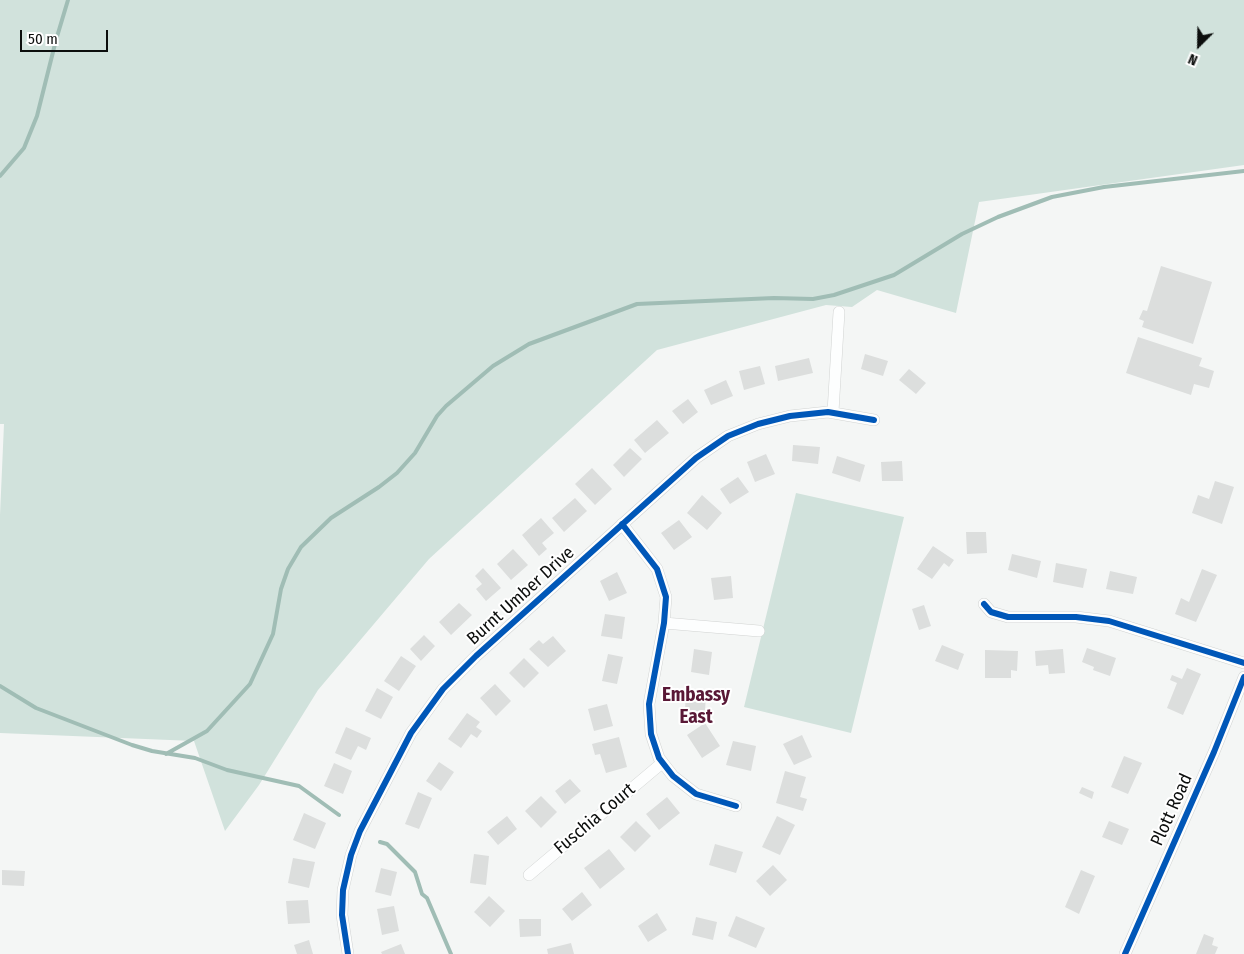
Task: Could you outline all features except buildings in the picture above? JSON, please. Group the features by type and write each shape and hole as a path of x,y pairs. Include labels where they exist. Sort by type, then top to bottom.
{"street":[{"path":"833,412 839,312"},
{"name":"Burnt Umber Drive","path":"348,954 342,915 346,872 360,831 411,733 431,704 456,676 696,458 728,436 778,418 833,412 874,420"},
{"path":"622,524 657,569 666,597 664,623 649,704 648,719 654,744 662,763 673,776 696,794 736,806"},
{"path":"984,604 991,612 1008,617 1076,617 1109,621 1244,663"},
{"path":"664,623 760,631"},
{"name":"Plott Road","path":"1124,954 1214,752 1244,677"},
{"name":"Fuschia Court","path":"529,875 662,763"}],"shaded area":[{"path":"0,0 1244,0 1244,165 979,202 956,313 877,290 852,307 826,305 657,350 429,559 318,690 259,785 225,831 194,741 0,733 0,515 4,424 0,424"},
{"path":"796,493 904,517 851,733 744,707"}],"waterway":[{"path":"0,176 24,148 37,116 68,0"},
{"path":"166,754 207,731 250,684 273,634 281,589 288,569 301,547 331,518 397,473 415,453 437,416 446,406 493,366 529,344 637,304 774,298 813,299 834,295 894,275 962,234 998,217 1052,197 1104,187 1244,171"},
{"path":"0,686 36,708 132,745 152,751 195,758 227,770 299,786 339,815"},
{"path":"380,842 387,844 415,872 422,894 427,898 451,954"}],"cycle path":[{"path":"348,954 342,915 343,890 351,855 360,831 411,733 443,689 476,656 696,458 728,436 758,424 790,416 828,412 874,420"},
{"path":"622,524 657,569 666,597 664,623 649,704 651,734 659,758 673,776 696,794 736,806"},
{"path":"984,604 991,612 1008,617 1076,617 1109,621 1244,663"},
{"path":"1125,954 1214,752 1244,677"}],"district":[{"name":"Embassy East","path":"696,707"}]}
